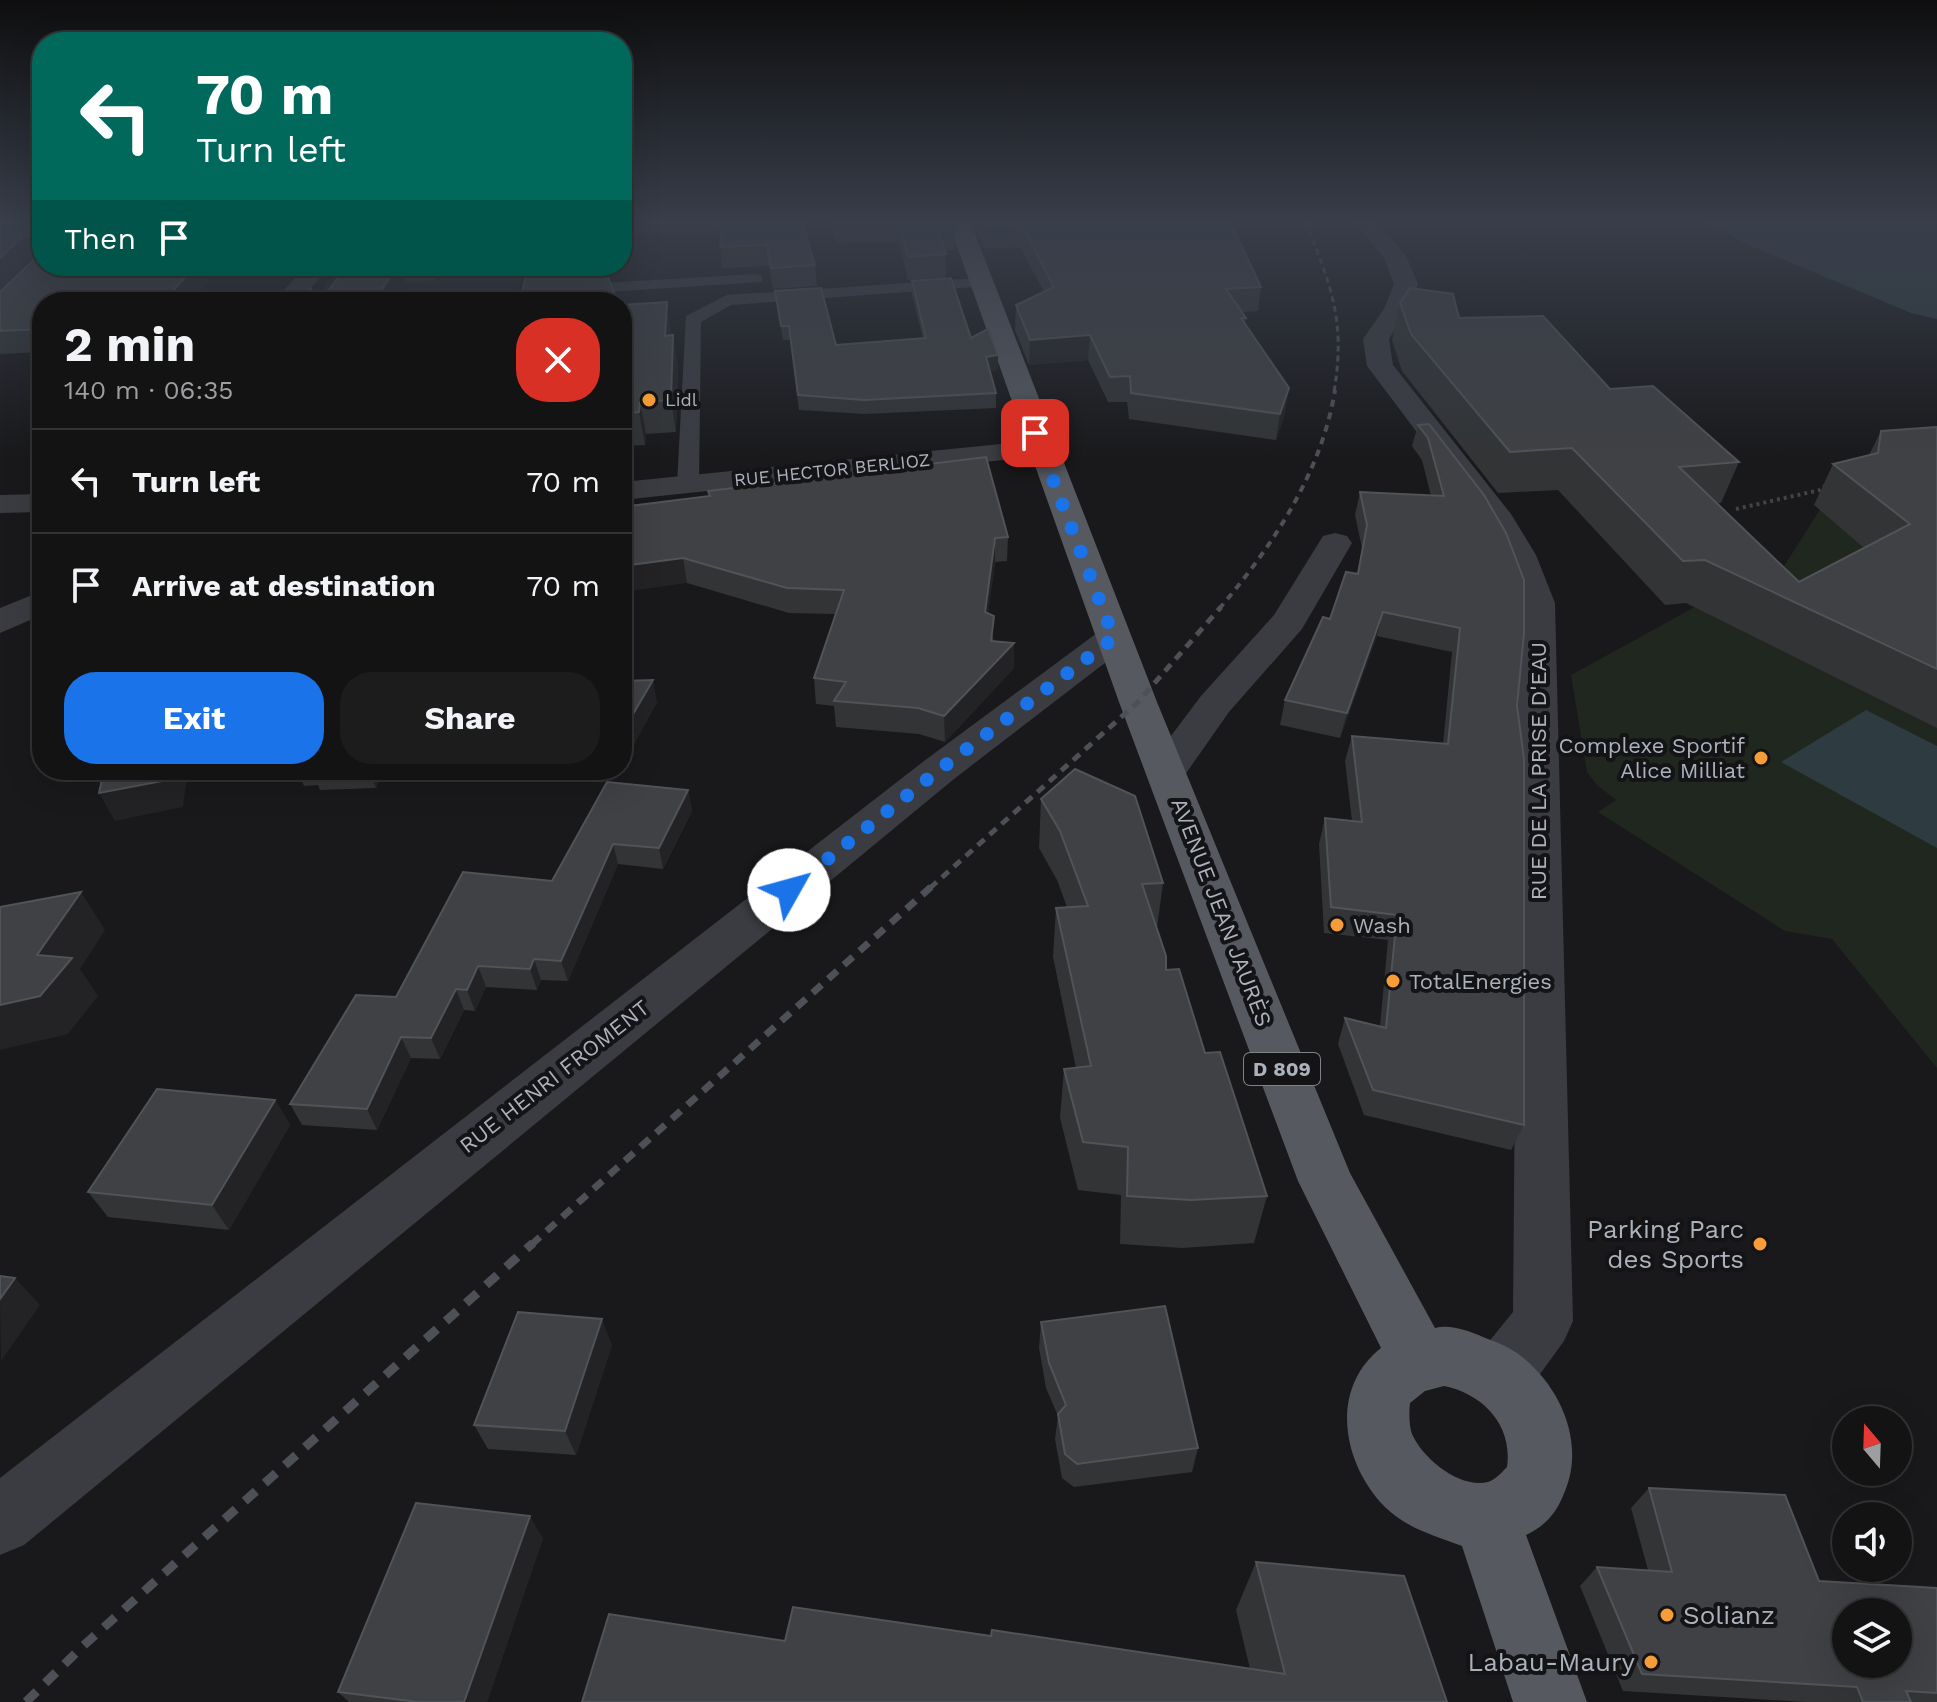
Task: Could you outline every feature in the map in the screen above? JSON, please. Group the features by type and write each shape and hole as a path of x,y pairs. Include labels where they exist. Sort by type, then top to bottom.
{"main road":[{"name":"D 809","path":"987,300 1041,449 1167,770"},
{"name":"AVENUE JEAN JAURÈS","path":"1167,770 1326,1181 1418,1358"},
{"path":"1444,1356 1473,1362 1500,1377 1524,1402 1539,1431 1543,1462 1534,1489 1515,1509 1486,1517 1450,1511 1416,1491 1391,1462 1377,1429 1378,1397 1393,1373 1418,1358 1444,1356"},
{"path":"1486,1517 1550,1702"}],"street":[{"name":"RUE DE LA PRISE D'EAU","path":"1399,300 1376,339 1380,366 1495,514 1519,555 1537,603 1543,1321 1500,1377"},
{"name":"RUE HECTOR BERLIOZ","path":"632,490 1041,449"},
{"path":"0,504 32,503"},
{"path":"1167,770 1215,704 1289,621 1335,543"},
{"path":"0,622 32,607"},
{"name":"RUE HENRI FROMENT","path":"0,1521 939,770 1114,638"}],"lane":[{"path":"688,484 692,320 717,300"},
{"path":"676,315 703,314"}],"path":[{"path":"1736,509 1820,490 1832,481"}],"shaded area":[{"path":"1881,300 1937,300 1937,319 1911,313"},
{"name":"Complexe Sportif Alice Milliat","path":"1937,463 1937,1068 1832,939 1785,931 1598,812 1616,800 1597,785 1587,772 1571,675 1713,597 1776,579 1845,470"},
{"path":"1866,710 1937,746 1937,848 1781,762"}],"building":[{"path":"0,300 32,300 32,329 0,331"},
{"path":"777,300 824,300 836,345 926,338 917,300 958,300 971,338 988,329 998,355 986,357 996,393 864,400 798,395 789,326 781,326"},
{"path":"1026,300 1234,300 1246,318 1241,318 1289,388 1280,414 1131,393 1130,376 1110,377 1090,335 1030,340 1016,305"},
{"path":"1402,300 1455,300 1459,318 1543,316 1610,389 1653,386 1739,462 1679,467 1799,582 1910,524 1833,464 1878,453 1881,431 1937,427 1937,669 1705,560 1683,561 1572,448 1510,452 1411,334"},
{"path":"667,302 665,336 673,335 671,400 640,402 639,412 632,412 632,304"},
{"path":"1429,424 1484,495 1506,533 1524,580 1524,633 1517,706 1524,759 1524,1125 1373,1090 1345,1018 1386,1028 1397,915 1331,907 1325,818 1362,822 1352,736 1448,744 1460,628 1383,612 1347,713 1285,700 1323,617 1330,619 1346,572 1358,574 1367,525 1360,492 1444,496 1428,438 1418,425"},
{"path":"986,457 1008,537 995,538 985,612 994,616 991,641 1014,643 944,716 918,708 834,701 846,682 814,678 844,590 787,588 683,558 632,565 632,506 710,496 708,491"},
{"path":"653,680 632,716 632,681"},
{"path":"1075,769 1135,796 1163,883 1142,884 1166,956 1166,970 1179,969 1205,1053 1220,1052 1267,1196 1191,1200 1127,1196 1128,1147 1083,1142 1064,1069 1091,1066 1056,908 1088,906 1060,831 1041,799"},
{"path":"102,780 168,780 99,793"},
{"path":"607,782 688,790 659,848 613,844 561,961 534,959 530,969 478,966 467,990 456,989 431,1038 401,1037 367,1109 290,1104 356,995 396,997 463,872 552,881"},
{"path":"81,892 37,955 72,958 40,996 0,1005 0,907"},
{"path":"157,1089 275,1100 212,1205 88,1192"},
{"path":"0,1276 15,1278 0,1299"},
{"path":"1165,1306 1198,1448 1077,1464 1065,1454 1058,1414 1066,1405 1049,1363 1041,1322"},
{"path":"518,1312 602,1319 565,1431 474,1425"},
{"path":"1649,1488 1785,1495 1819,1581 1937,1588 1937,1693 1906,1691 1911,1702 1863,1702 1857,1687 1642,1674 1597,1567 1672,1572"},
{"path":"416,1503 530,1516 464,1702 418,1702 338,1692"},
{"path":"1256,1562 1404,1576 1447,1702 582,1702 609,1614 785,1641 793,1607 991,1636 992,1630 1285,1674"}],"railway":[{"path":"1333,300 1338,344 1334,392"},
{"path":"1219,609 1276,534 1307,479 1319,450 1335,390"},
{"path":"930,888 1138,702 1221,607"},
{"path":"531,1245 932,886"},
{"path":"26,1702 83,1646 533,1243"}],"place":[{"name":"Lidl","path":"649,400"},
{"name":"Complexe Sportif Alice Milliat","path":"1761,758"},
{"name":"Wash","path":"1337,925"},
{"name":"TotalEnergies","path":"1393,981"},
{"name":"Parking Parc des Sports","path":"1760,1244"},
{"name":"Solianz","path":"1667,1615"},
{"name":"Labau-Maury","path":"1651,1662"}],"route":[{"path":"789,890 939,770 1114,638 1035,433"}]}
